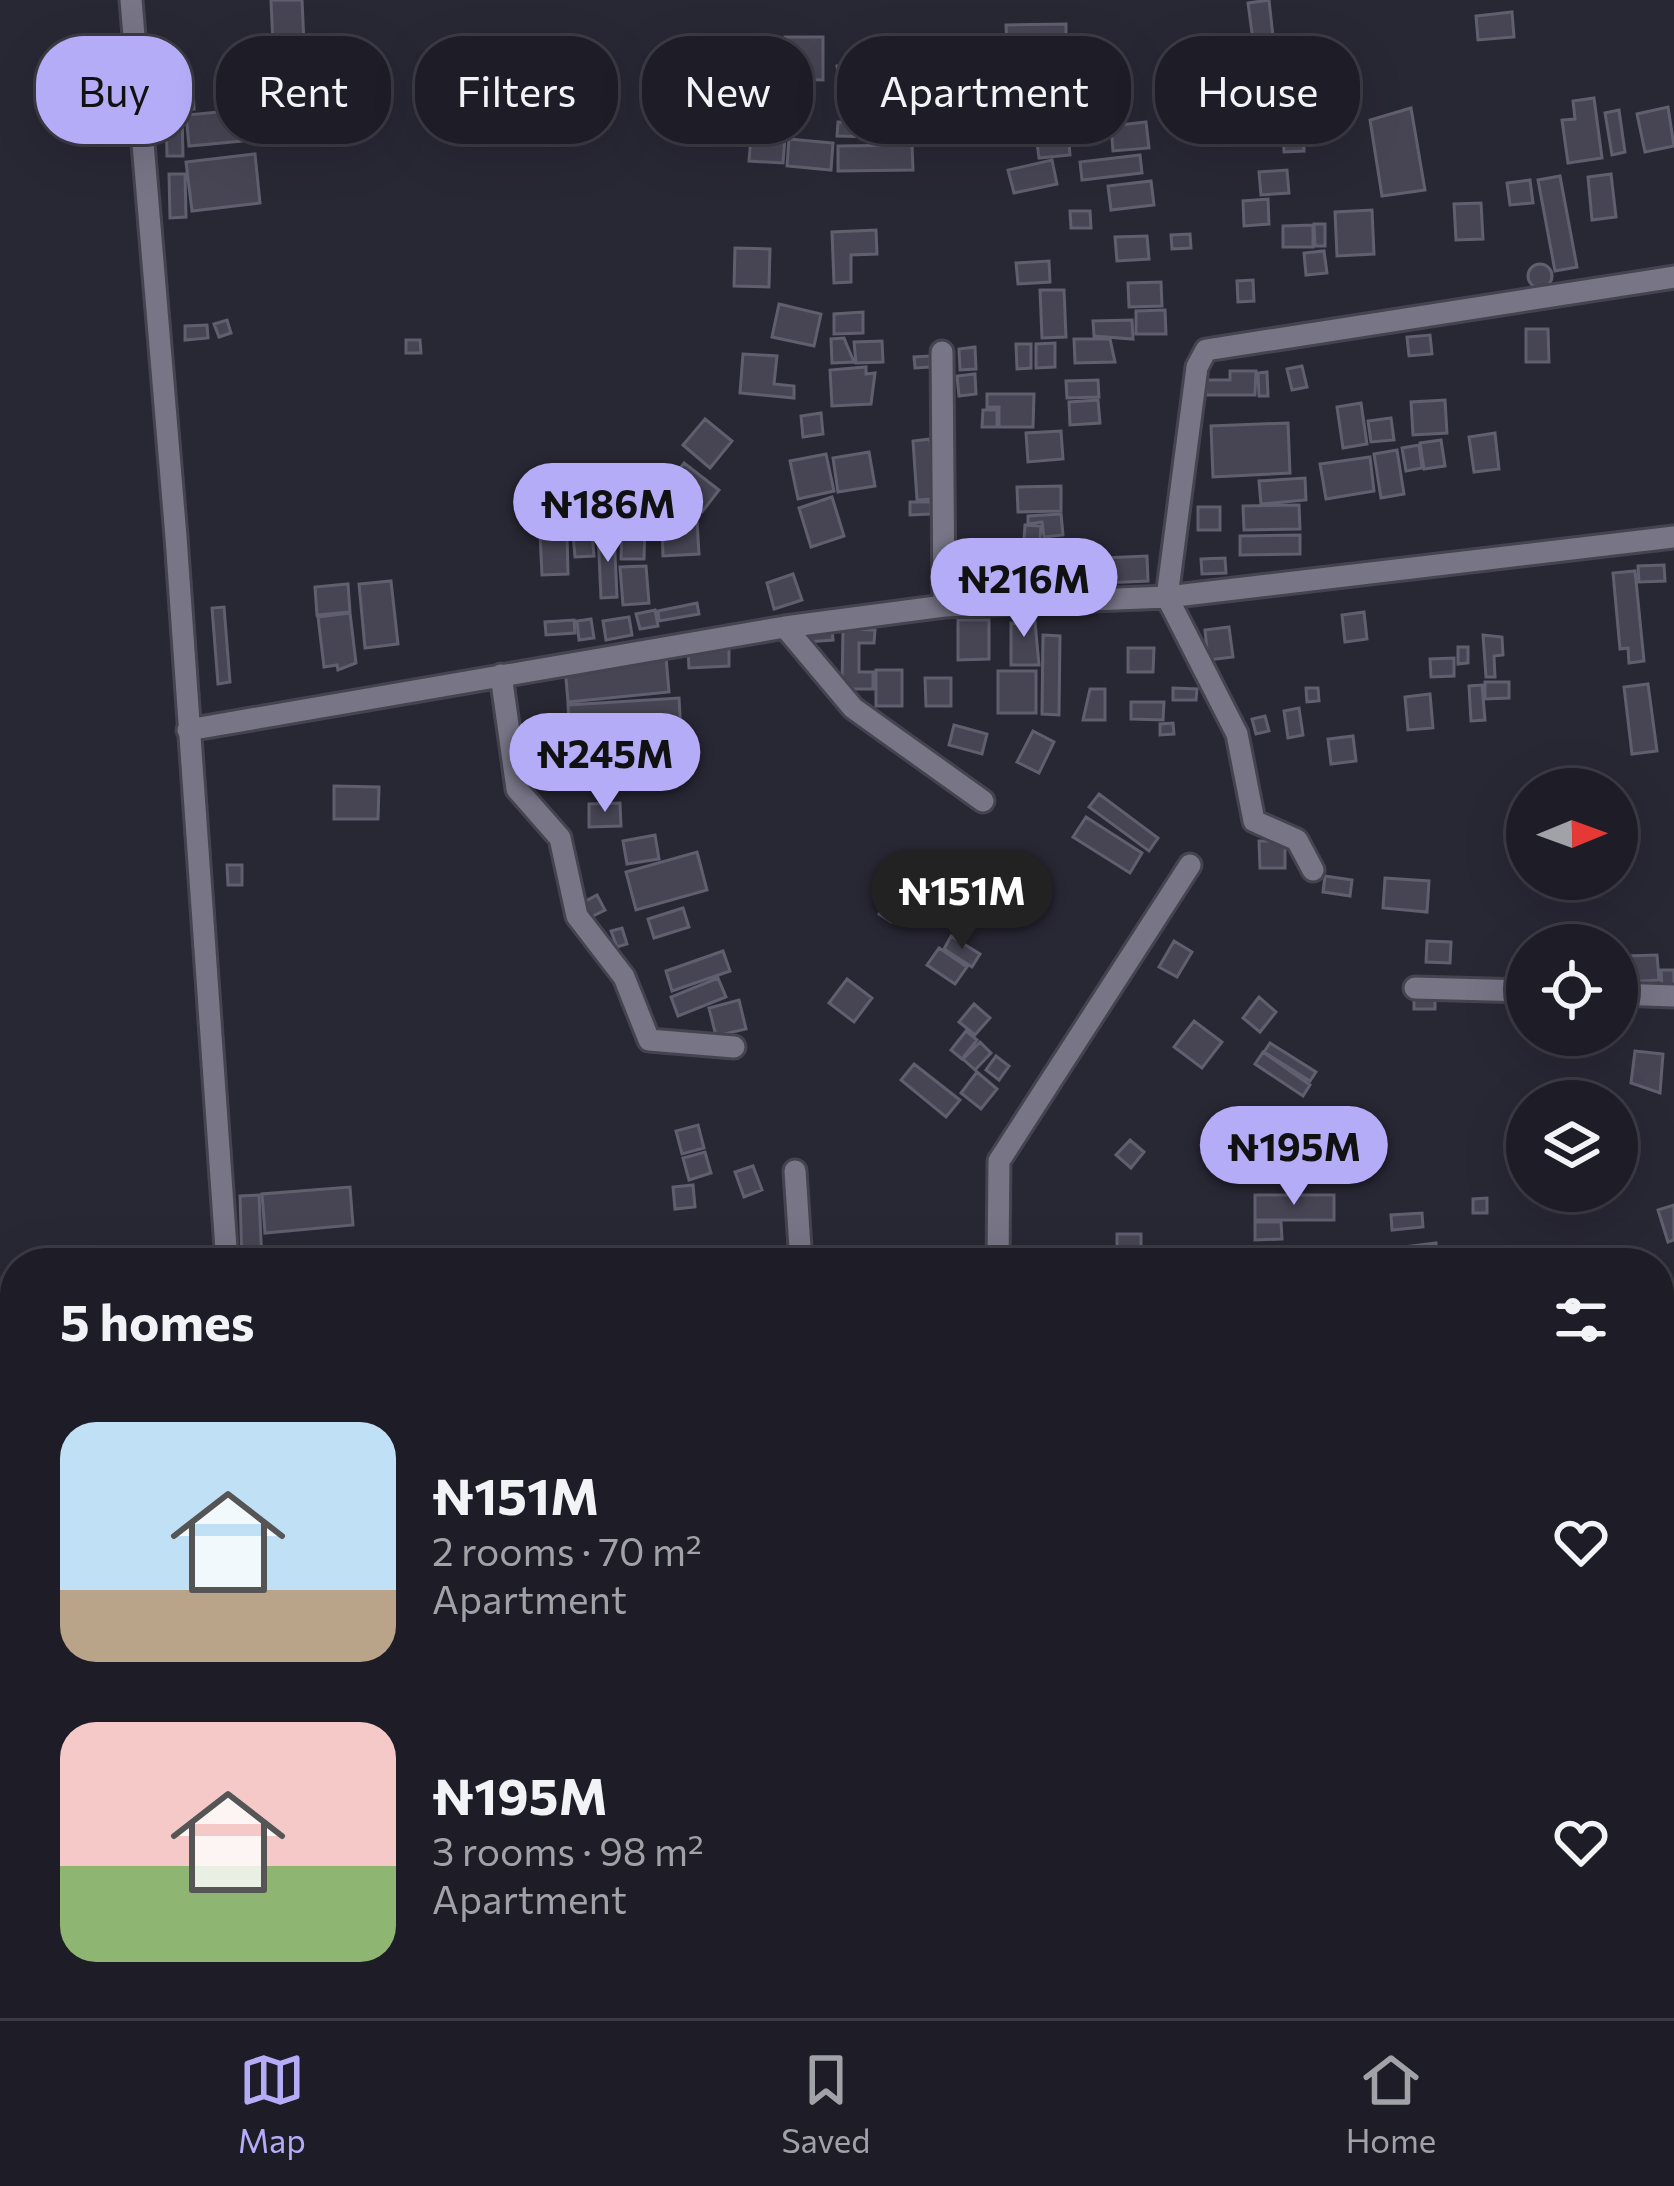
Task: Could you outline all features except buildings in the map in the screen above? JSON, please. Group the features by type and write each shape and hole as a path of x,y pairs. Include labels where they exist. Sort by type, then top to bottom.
{"street":[{"path":"131,0 225,1248"},
{"path":"1313,870 1297,840 1254,821 1237,734 1167,597 1198,368 1206,350 1674,277"},
{"path":"942,352 944,606"},
{"path":"188,730 785,627 944,606 1167,597 1674,537"},
{"path":"785,627 853,708 983,801"},
{"path":"501,675 517,789 560,838 577,916 624,976 649,1040 734,1047"},
{"path":"998,1248 999,1161 1190,865"},
{"path":"1415,988 1506,991"},
{"path":"1638,994 1674,995"},
{"path":"795,1171 800,1248"}]}
